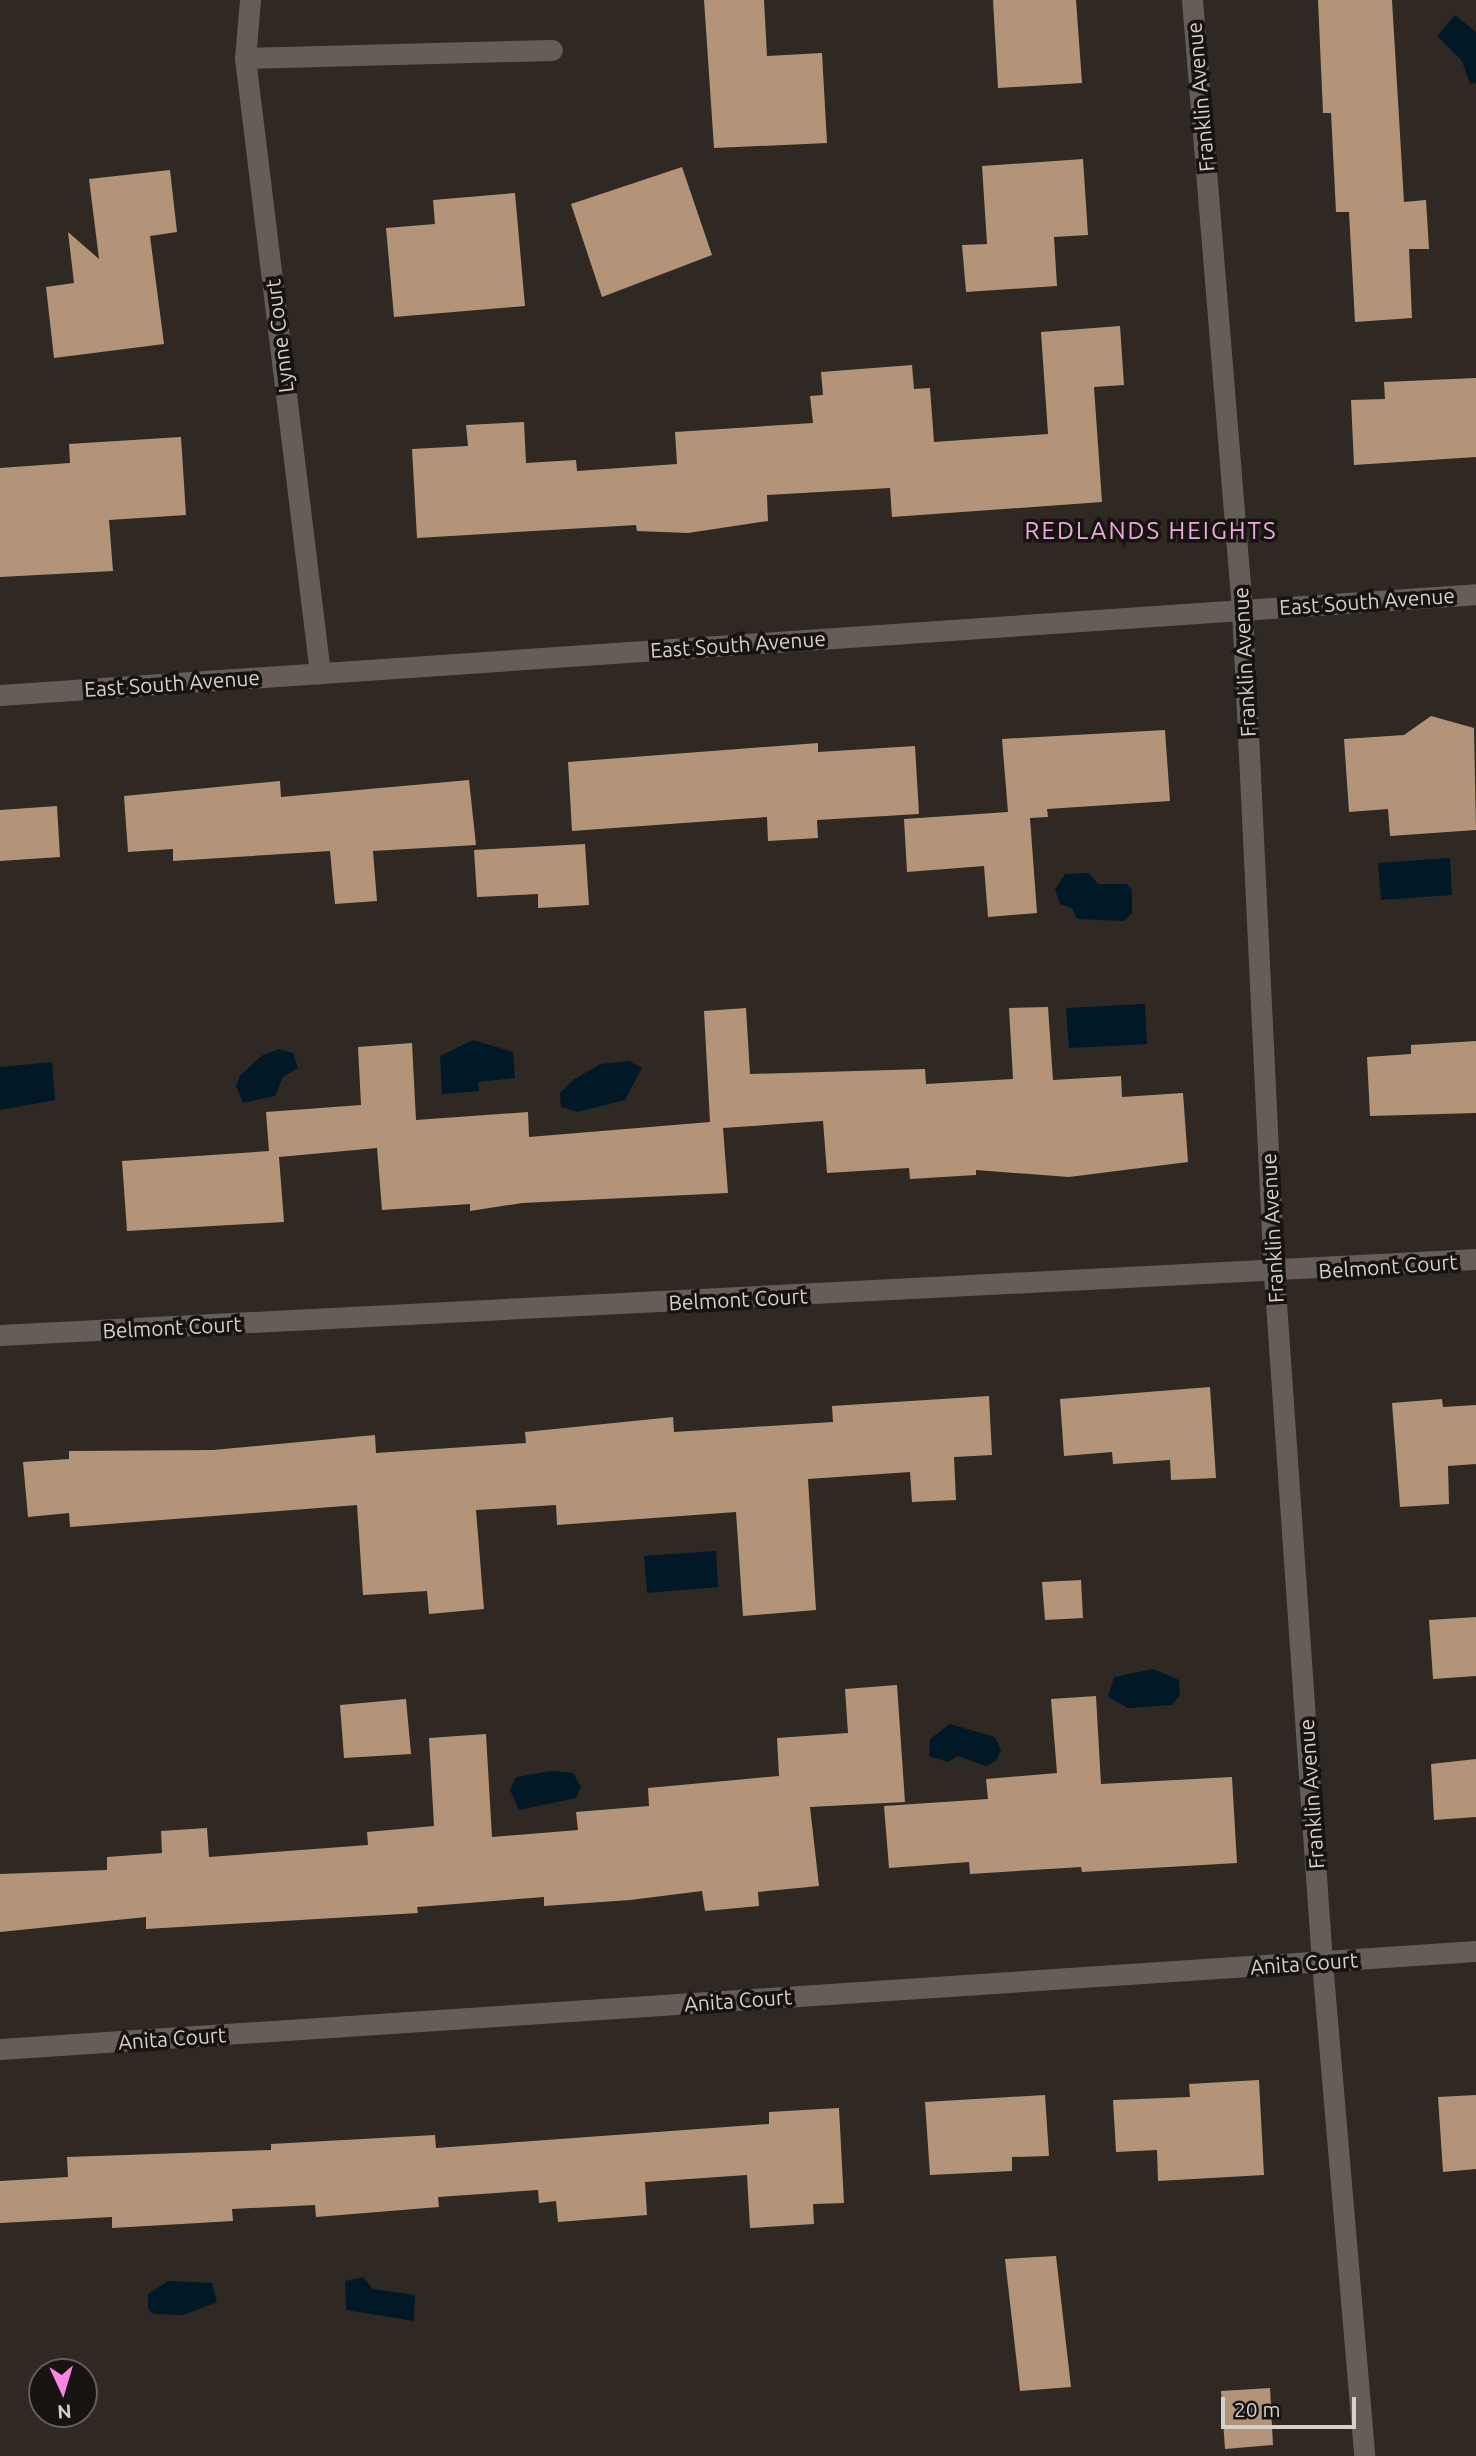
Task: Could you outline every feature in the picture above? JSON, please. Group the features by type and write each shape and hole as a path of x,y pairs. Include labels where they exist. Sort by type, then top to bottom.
{"street":[{"name":"Lynne Court","path":"250,0 245,58 320,673"},
{"name":"Franklin Avenue","path":"1192,0 1242,609 1274,1274 1322,1962 1364,2456"},
{"path":"245,58 552,50"},
{"name":"East South Avenue","path":"0,695 1476,594"},
{"name":"Belmont Court","path":"0,1335 1274,1274 1476,1259"},
{"name":"Anita Court","path":"0,2049 1476,1951"}],"water":[{"path":"1455,15 1476,32 1476,82 1470,84 1462,61 1437,36"},
{"path":"1450,858 1452,895 1381,900 1378,863"},
{"path":"1089,873 1098,884 1127,884 1132,890 1132,913 1124,921 1077,919 1072,908 1060,904 1055,889 1065,874"},
{"path":"1145,1004 1147,1044 1069,1048 1066,1008"},
{"path":"473,1040 513,1052 515,1078 478,1082 479,1091 442,1094 440,1056"},
{"path":"279,1049 293,1053 298,1068 283,1077 275,1096 243,1103 236,1086 240,1076 261,1056"},
{"path":"629,1061 642,1068 625,1100 578,1112 561,1107 560,1093 574,1079 601,1064"},
{"path":"52,1062 55,1100 0,1110 0,1067"},
{"path":"716,1551 718,1587 647,1593 644,1556"},
{"path":"1153,1669 1179,1680 1180,1695 1172,1705 1128,1708 1108,1697 1114,1677"},
{"path":"950,1724 995,1737 1001,1750 996,1761 986,1766 958,1756 948,1762 929,1756 930,1739"},
{"path":"552,1771 573,1773 581,1787 576,1798 519,1810 510,1790 516,1777"},
{"path":"363,2277 373,2289 415,2295 414,2321 346,2310 345,2281"},
{"path":"168,2281 212,2283 217,2302 184,2315 154,2314 148,2310 148,2294"}],"building":[{"path":"704,0 764,0 767,56 822,53 827,143 714,148"},
{"path":"993,0 1076,0 1082,83 998,88"},
{"path":"1318,0 1392,0 1404,202 1426,200 1429,249 1409,249 1412,318 1355,322 1349,212 1336,212 1331,113 1323,113"},
{"path":"1083,159 1088,235 1054,237 1057,286 966,292 962,245 987,244 982,166"},
{"path":"682,167 712,255 602,297 571,204"},
{"path":"170,170 177,232 150,236 164,344 54,358 46,287 74,283 68,232 99,259 89,179"},
{"path":"515,193 525,306 394,317 386,228 435,224 433,200"},
{"path":"1120,326 1124,385 1094,387 1102,502 892,517 890,488 767,495 768,521 688,533 637,531 636,525 417,538 412,449 468,446 466,425 524,422 526,463 576,460 577,471 677,464 675,432 813,423 810,396 823,395 821,372 912,365 914,389 930,388 934,442 1048,434 1041,332"},
{"path":"1476,378 1476,457 1354,465 1351,400 1385,399 1384,382"},
{"path":"181,437 186,515 109,520 113,571 0,577 0,468 70,463 69,444"},
{"path":"1431,716 1474,728 1476,830 1390,836 1388,809 1349,812 1344,739 1404,735"},
{"path":"1165,730 1170,801 1047,809 1048,817 1030,818 1037,913 988,917 984,866 907,872 904,819 1008,812 1002,739"},
{"path":"818,743 818,752 915,746 919,814 817,820 818,838 768,841 767,817 572,831 568,762"},
{"path":"469,780 476,845 373,851 377,901 335,904 330,851 173,861 173,849 128,852 124,796 280,781 281,797"},
{"path":"57,806 60,857 0,861 0,810"},
{"path":"585,844 589,905 538,908 538,894 477,897 474,850"},
{"path":"1048,1007 1053,1080 1121,1076 1122,1097 1183,1093 1188,1162 1069,1177 976,1170 976,1175 910,1179 909,1168 827,1173 823,1121 723,1128 728,1193 522,1203 470,1211 470,1204 382,1210 377,1148 279,1157 284,1222 127,1231 122,1161 269,1151 266,1112 361,1105 358,1047 412,1043 416,1120 528,1112 529,1137 710,1122 704,1011 746,1008 750,1074 925,1069 926,1084 1013,1079 1009,1008"},
{"path":"1476,1041 1476,1113 1370,1116 1367,1057 1411,1054 1411,1045"},
{"path":"1210,1387 1216,1478 1171,1480 1170,1460 1113,1464 1112,1452 1064,1456 1060,1399"},
{"path":"989,1396 992,1455 954,1457 956,1500 912,1502 910,1472 808,1479 816,1610 743,1616 736,1512 557,1525 556,1505 476,1510 484,1609 429,1614 427,1591 363,1595 357,1505 70,1527 69,1513 28,1517 23,1462 69,1459 69,1451 213,1450 375,1435 376,1453 526,1443 525,1432 673,1417 674,1432 833,1422 832,1406"},
{"path":"1442,1399 1443,1407 1476,1405 1476,1464 1448,1466 1449,1504 1400,1507 1392,1403"},
{"path":"1081,1580 1083,1618 1045,1620 1042,1582"},
{"path":"1476,1617 1476,1676 1433,1679 1429,1620"},
{"path":"897,1685 905,1802 810,1807 819,1886 758,1892 759,1906 705,1911 702,1891 630,1900 544,1906 544,1897 417,1907 418,1913 146,1929 146,1917 0,1932 0,1874 107,1870 107,1857 162,1853 161,1831 207,1828 209,1857 368,1845 367,1832 434,1826 429,1738 486,1734 492,1837 578,1830 576,1812 649,1806 648,1788 779,1776 777,1738 848,1733 845,1689"},
{"path":"1096,1696 1101,1784 1232,1777 1237,1863 1082,1872 1081,1867 970,1874 969,1862 889,1868 884,1806 988,1799 986,1779 1057,1773 1051,1699"},
{"path":"406,1699 411,1754 344,1758 340,1705"},
{"path":"1476,1759 1476,1817 1434,1820 1431,1764"},
{"path":"1259,2080 1264,2175 1158,2181 1157,2150 1116,2152 1113,2100 1190,2097 1189,2084"},
{"path":"1045,2095 1049,2156 1012,2157 1012,2171 930,2175 925,2102"},
{"path":"1476,2095 1476,2169 1443,2172 1438,2097"},
{"path":"839,2108 844,2203 813,2204 814,2224 750,2228 747,2175 645,2182 647,2215 558,2222 556,2201 539,2203 538,2190 438,2197 439,2207 316,2217 315,2205 232,2209 233,2221 112,2228 112,2217 0,2223 0,2181 68,2177 67,2157 271,2150 271,2144 435,2135 436,2148 769,2124 769,2112"},
{"path":"1056,2256 1071,2387 1020,2391 1005,2259"},
{"path":"1270,2388 1273,2445 1225,2449 1221,2391"}],"district":[{"name":"REDLANDS HEIGHTS","path":"1151,531"}]}
